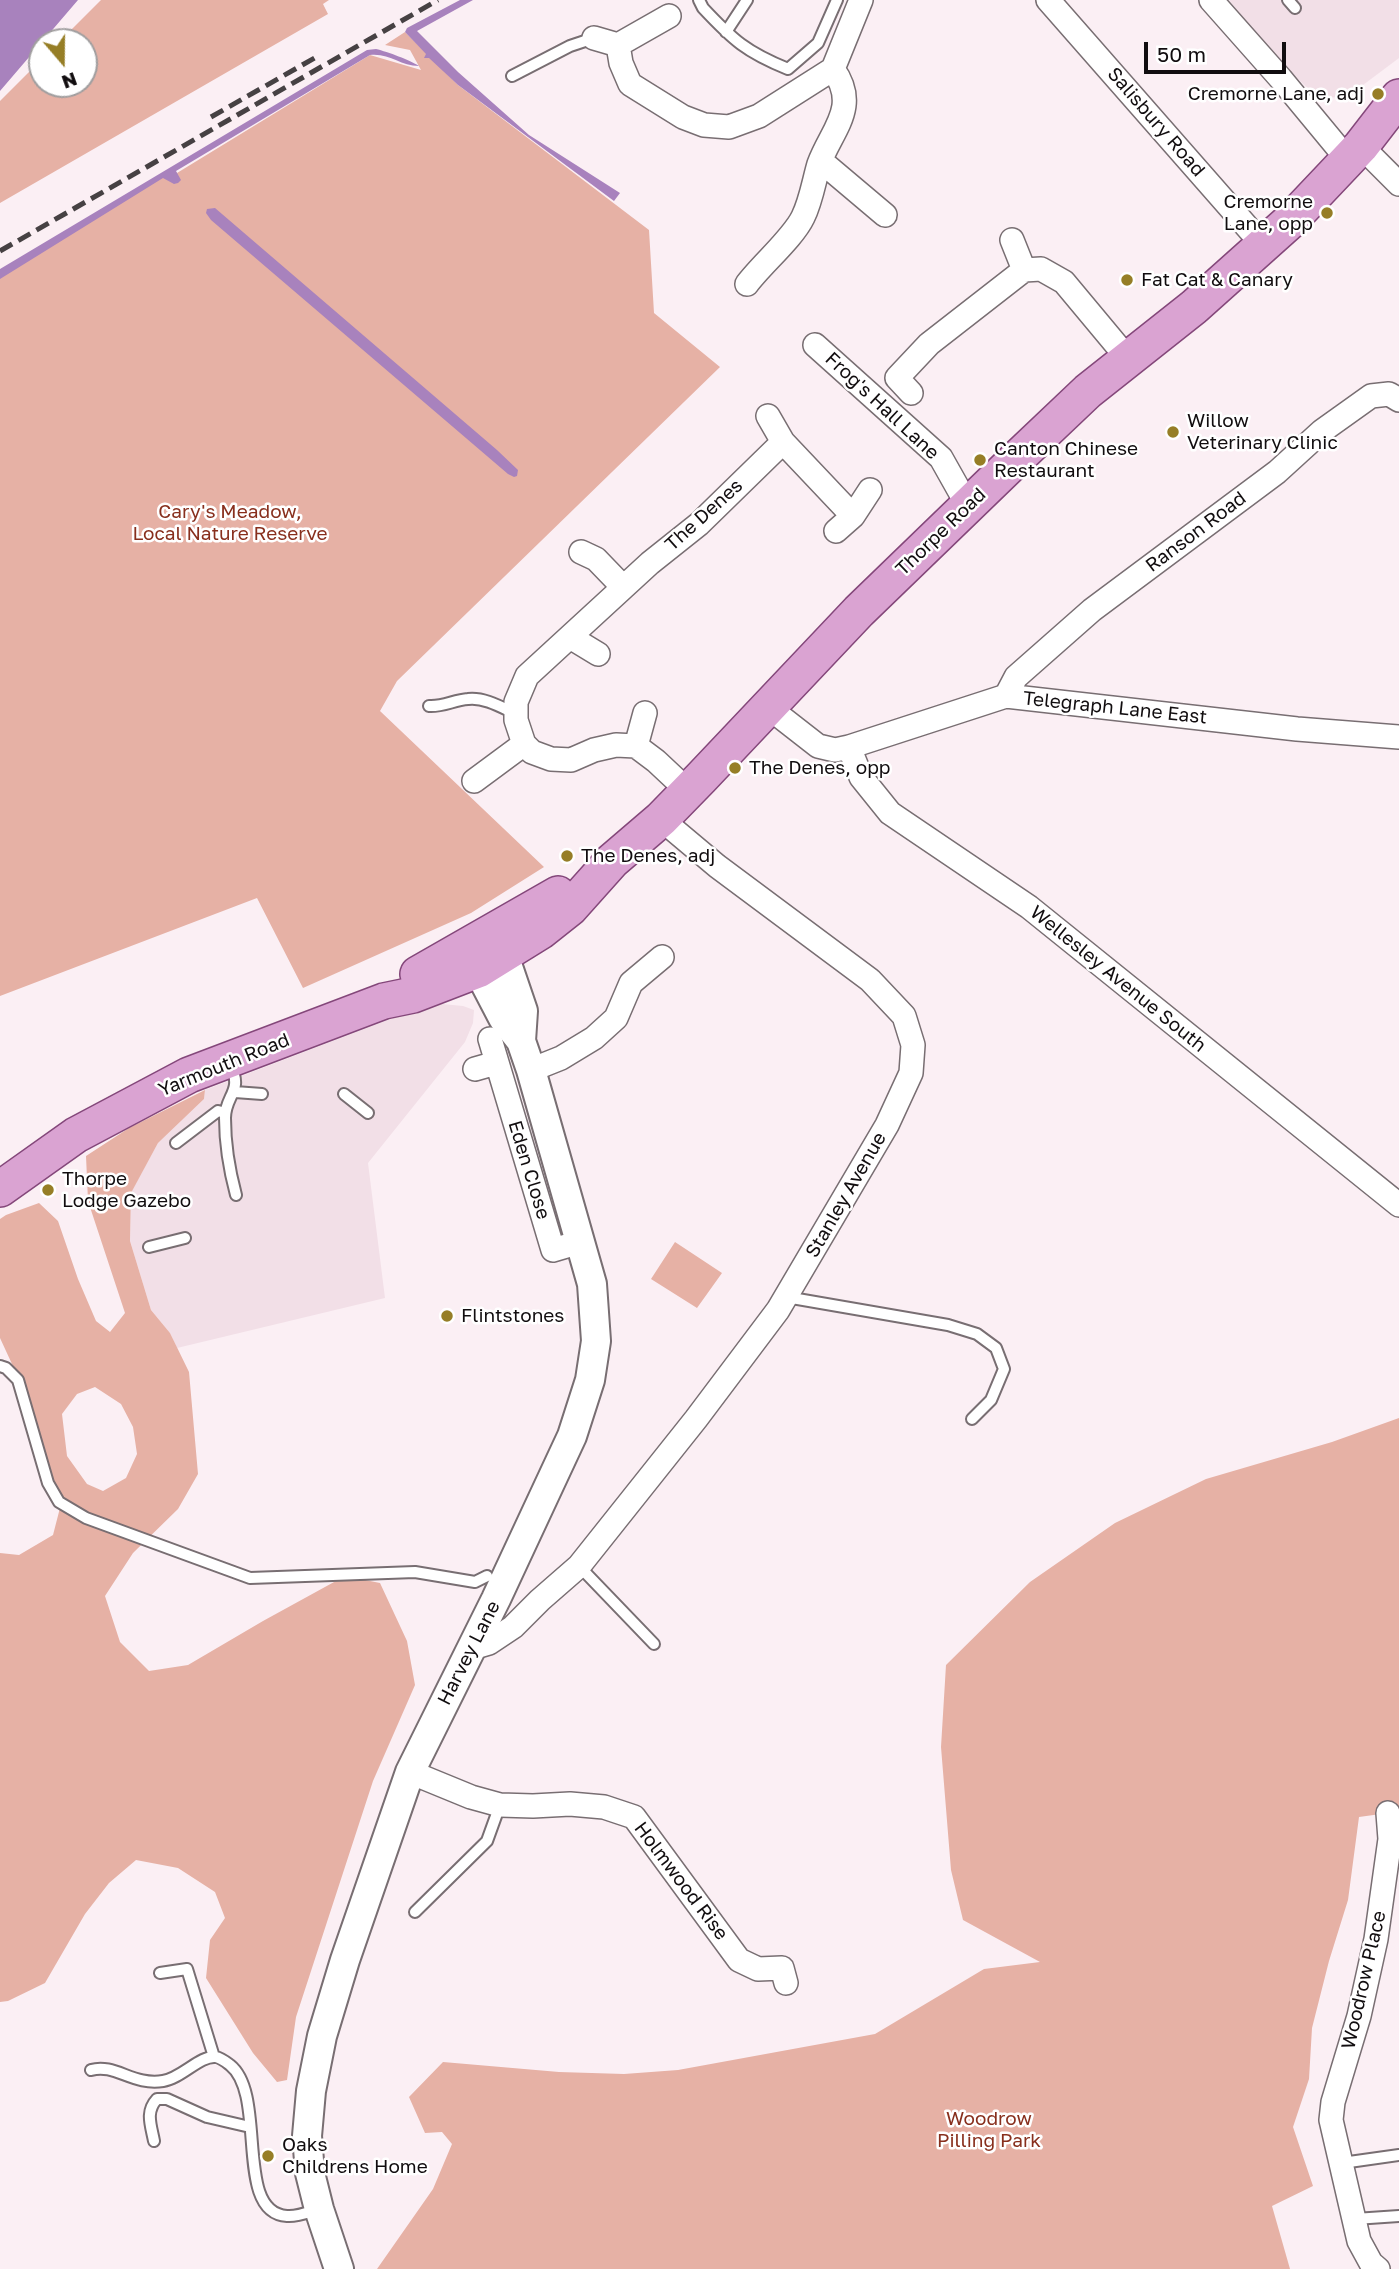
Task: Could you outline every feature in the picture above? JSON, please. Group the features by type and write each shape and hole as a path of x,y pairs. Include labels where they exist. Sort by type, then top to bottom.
{"main road":[{"name":"Thorpe Road","path":"485,951 612,861 661,819 859,611 1088,391 1129,360 1289,222 1354,153 1399,97"},
{"name":"Yarmouth Road","path":"0,1189 76,1135 167,1086 231,1076 384,1001 401,983 485,951"}],"street":[{"path":"618,45 621,63 630,84 683,117 704,125 729,127 759,116 833,69 861,0"},
{"name":"Salisbury Road","path":"1048,0 1264,244"},
{"path":"1211,0 1281,79 1354,153 1399,184"},
{"path":"594,38 618,45 669,16"},
{"path":"747,284 803,218 821,161 840,123 846,104 844,88 833,69"},
{"path":"821,161 885,215"},
{"path":"1012,240 1024,270"},
{"path":"911,393 897,379 905,370 929,344 1024,270 1041,269 1064,282 1129,360"},
{"name":"Frog's Hall Lane","path":"815,345 941,458 968,506"},
{"name":"Ranson Road","path":"1006,696 1016,677 1092,610 1277,472 1322,430 1371,396 1389,394 1399,401"},
{"path":"768,416 783,442 845,523 870,491"},
{"name":"The Denes","path":"516,714 516,702 527,676 623,587 699,524 783,442"},
{"path":"582,552 596,559 623,587"},
{"path":"569,638 598,654"},
{"name":"Telegraph Lane East","path":"768,707 818,746 835,750 1006,696 1297,729 1399,737"},
{"path":"636,746 645,713"},
{"path":"516,714 524,744 532,752 551,759 571,760 616,745 636,746 688,791"},
{"path":"474,780 524,744"},
{"name":"Wellesley Avenue South","path":"849,747 861,777 890,813 1029,907 1399,1205"},
{"name":"Stanley Avenue","path":"472,1648 489,1643 513,1627 579,1566 696,1419 786,1297 887,1125 911,1073 913,1045 904,1016 870,980 717,866 661,819"},
{"name":"Harvey Lane","path":"339,2269 318,2209 310,2173 307,2136 311,2091 322,2036 345,1960 410,1772 472,1648 491,1588 572,1436 590,1380 596,1342 592,1284 521,1041 523,1011 485,951"},
{"path":"531,1070 561,1058 594,1038 616,1018 631,983 662,957"},
{"name":"Eden Close","path":"490,1039 486,1066 553,1250 580,1242"},
{"path":"491,1588 516,1603 540,1600"},
{"name":"Holmwood Rise","path":"410,1772 471,1797 500,1805 569,1804 604,1807 634,1817 740,1960 758,1969 782,1967"},
{"name":"Woodrow Place","path":"1342,2163 1331,2120 1333,2102 1359,2016 1376,1939 1394,1839 1388,1813"},
{"path":"1342,2163 1359,2241 1371,2263 1378,2269"}],"lane":[{"path":"699,0 703,8 742,47 788,69 818,43 837,0"},
{"path":"726,33 747,0"},
{"path":"512,76 570,46 594,38"},
{"path":"429,706 438,707 468,698 485,700 516,714"},
{"path":"236,1195 227,1154 225,1113 231,1076 262,1094"},
{"path":"344,1094 368,1114"},
{"path":"176,1143 218,1111 225,1113"},
{"path":"149,1247 185,1238"},
{"path":"786,1297 948,1325 977,1334 996,1348 1004,1369 990,1401 972,1419"},
{"path":"0,1366 6,1368 18,1380 53,1492 59,1502 86,1518 250,1578 415,1572 475,1582 491,1588"},
{"path":"579,1566 654,1643"},
{"path":"415,1912 486,1841 500,1805"},
{"path":"160,1973 187,1969 214,2057"},
{"path":"90,2070 102,2067 141,2082 164,2081 186,2073 201,2060 214,2057 223,2060 235,2069 247,2094 255,2174 263,2203 273,2212 287,2216 318,2209"},
{"path":"154,2141 149,2116 151,2106 158,2099 167,2099 207,2118 250,2127"},
{"path":"1342,2163 1399,2155"},
{"path":"1355,2220 1399,2216"}],"shaded area":[{"path":"0,0 78,0 54,28 28,28 28,58 0,91"},
{"path":"460,0 473,0 417,31 458,72 529,135 620,193 614,201 458,85 429,58 424,58 426,54 405,32 407,28"},
{"path":"1229,0 1399,0 1399,58 1345,96 1316,96 1278,60"},
{"path":"376,49 419,66 370,55 176,171 181,180 178,183 174,184 163,178 0,279 0,269 367,50"},
{"path":"215,208 497,450 518,470 517,476 508,474 211,220 206,213 207,209"},
{"path":"432,1003 463,1006 474,1010 473,1023 465,1042 368,1163 385,1298 177,1348 170,1333 151,1310 130,1241 131,1192 158,1143 204,1099 205,1090"}],"green space":[{"path":"101,0 329,0 323,4 328,14 0,203 0,101 28,73 28,98 98,98 98,28 73,28"},
{"name":"Cary's Meadow, Local Nature Reserve","path":"405,32 458,85 649,230 654,313 720,367 397,681 380,711 544,867 471,913 303,988 257,898 0,996 0,278 171,169 177,173 370,55 421,70 410,50 385,45"},
{"path":"205,1090 204,1099 158,1143 131,1193 130,1241 151,1310 170,1333 189,1372 198,1474 178,1509 133,1553 105,1596 120,1642 149,1671 188,1665 345,1576 380,1583 407,1641 415,1685 373,1781 296,2017 287,2080 277,2082 253,2053 206,1978 210,1940 225,1918 215,1892 178,1868 136,1860 109,1883 85,1914 45,1983 8,2001 0,2002 0,1553 19,1555 53,1535 61,1504 18,1377 0,1338 0,1219 39,1203 58,1221 96,1321 110,1332 125,1313 88,1201 86,1156 129,1128","holes":["95,1387 121,1404 133,1427 137,1454 126,1478 103,1491 87,1484 67,1456 62,1414 77,1394"]},
{"path":"675,1242 722,1273 697,1308 651,1279"},
{"name":"Woodrow Pilling Park","path":"1399,1418 1399,1814 1359,1817 1348,1900 1312,2028 1309,2079 1293,2127 1313,2186 1272,2206 1290,2269 377,2269 433,2189 452,2144 442,2132 425,2133 409,2097 443,2062 559,2072 624,2074 678,2070 875,2034 984,1969 1040,1962 963,1920 951,1870 941,1747 946,1665 1030,1582 1115,1523 1206,1479 1332,1442"}],"railway":[{"path":"0,251 438,0"},
{"path":"211,117 318,56"}],"place":[{"name":"Cremorne Lane, adj","path":"1378,94"},
{"name":"Cremorne Lane, opp","path":"1327,213"},
{"name":"Fat Cat & Canary","path":"1127,280"},
{"name":"Willow Veterinary Clinic","path":"1173,432"},
{"name":"Canton Chinese Restaurant","path":"980,460"},
{"name":"The Denes, opp","path":"735,768"},
{"name":"The Denes, adj","path":"567,856"},
{"name":"Thorpe Lodge Gazebo","path":"48,1190"},
{"name":"Flintstones","path":"447,1316"},
{"name":"Oaks Childrens Home","path":"268,2156"}]}
